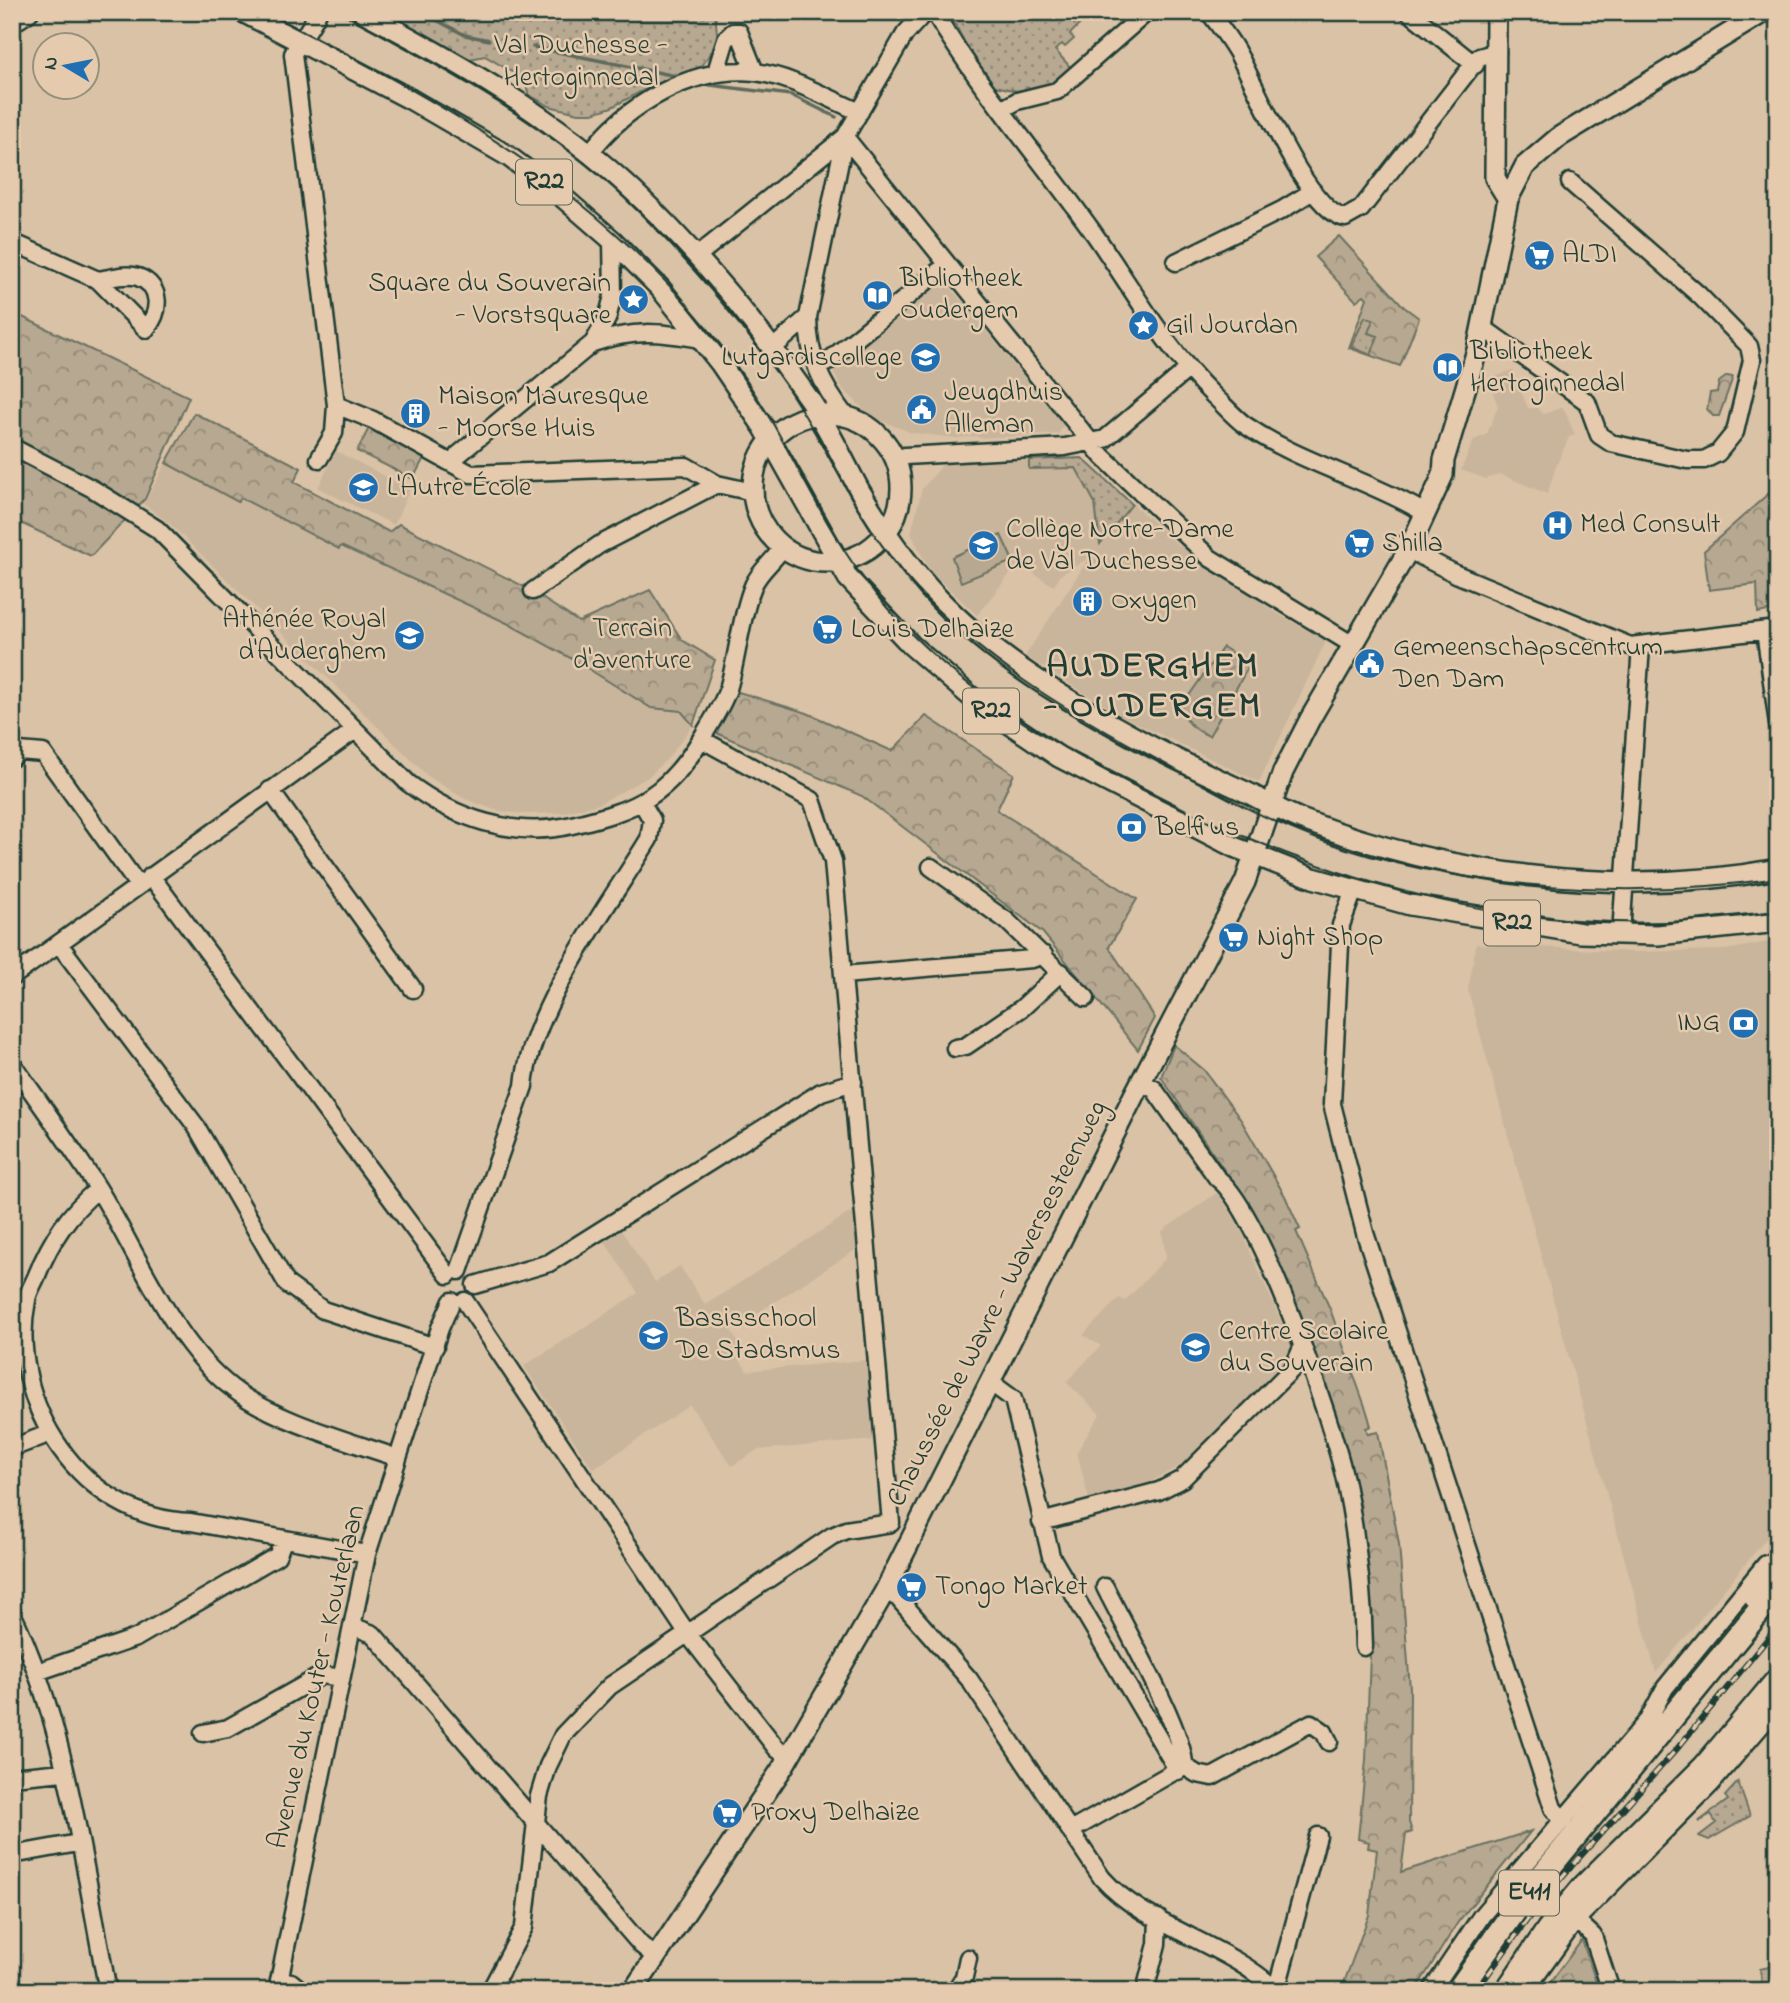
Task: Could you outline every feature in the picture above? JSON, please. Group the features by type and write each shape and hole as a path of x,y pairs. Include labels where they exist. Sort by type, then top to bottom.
{"highway":[{"path":"1665,1727 1680,1695 1766,1584 1778,1561"},
{"name":"E411","path":"1458,1991 1520,1903 1778,1588"},
{"name":"E411","path":"1507,1991 1549,1929 1617,1854 1705,1767 1778,1680"}],"main road":[{"name":"R22","path":"243,12 300,40 508,156 559,194 612,240 660,288 701,339 771,440 848,578 884,618 976,701 1059,757 1166,815 1254,856 1354,890 1465,916 1568,931 1621,934 1658,934 1778,922"},
{"name":"R22","path":"363,12 494,87 589,154 632,190 697,256 772,349 819,414 886,532 941,601 1010,660 1092,715 1328,830 1435,859 1539,876 1623,880 1708,879 1778,869"},
{"path":"1496,12 1495,178 1508,199"},
{"name":"Chaussée de Wavre - Waversesteenweg","path":"1404,547 1416,508 1444,460 1463,401 1482,327 1508,199 1525,166 1559,137 1764,12"},
{"path":"1497,127 1501,150 1519,176"},
{"path":"819,414 846,417 876,433 895,461 900,479 900,498 886,532 863,553 837,562 799,557 782,548 761,523 752,492 760,455 771,440 796,420 819,414"},
{"name":"Chaussée de Wavre - Waversesteenweg","path":"633,1991 789,1757 885,1591 1248,877 1283,772 1369,619 1443,475 1444,460"}],"street":[{"path":"12,24 30,12"},
{"path":"318,12 308,34 300,40 293,54 336,405 334,433 319,459"},
{"path":"846,417 817,373 810,343 808,317 845,137 905,34 925,12"},
{"path":"934,12 1001,110 1095,236 1162,339 1187,370 1244,425 1319,464 1377,486 1416,508"},
{"path":"1001,110 1017,101 1057,91 1147,12"},
{"path":"1209,12 1237,51 1296,166 1313,191 1336,216 1345,218 1361,209 1483,54 1497,52"},
{"path":"1409,12 1475,65"},
{"path":"716,72 726,39 733,32 739,32 755,72"},
{"path":"589,154 617,122 635,109 670,89 716,72 755,72 802,86 860,112"},
{"path":"697,256 845,137"},
{"path":"845,137 1102,456 1210,558 1353,645"},
{"path":"1482,327 1577,393 1587,402 1599,435 1611,443 1687,460 1704,460 1718,453 1735,432 1752,360 1749,345 1699,296 1570,182"},
{"path":"1176,262 1282,210 1313,191"},
{"path":"454,464 458,455 593,343 607,319 613,296 612,240"},
{"path":"12,242 98,280"},
{"path":"826,363 939,271"},
{"path":"772,349 808,317"},
{"path":"593,343 620,334 646,331 701,339"},
{"path":"895,461 905,456 1065,447 1105,439 1187,370"},
{"path":"336,405 373,420 471,474 685,466 717,484 752,492"},
{"path":"12,447 93,489 157,529 408,783 432,801 487,823 551,829 601,818 642,803 682,770 727,691 752,588 782,548"},
{"path":"533,591 599,545 717,484"},
{"path":"1404,547 1515,599 1630,646 1772,630 1778,724"},
{"path":"1621,934 1641,646"},
{"path":"12,976 355,730"},
{"path":"701,738 812,800 833,861 891,1524"},
{"path":"12,758 19,751 43,753 454,1273 470,1275 475,1285 472,1295 458,1301"},
{"path":"270,790 413,989"},
{"path":"642,803 652,820 649,839 549,1004 526,1068 524,1086 454,1273 443,1289 458,1301 687,1633 777,1749 789,1757"},
{"path":"931,867 1007,921 1086,998"},
{"path":"1354,890 1340,925 1332,1104 1365,1233 1553,1808 1563,1821"},
{"path":"59,944 195,1126 287,1284 323,1310 435,1347"},
{"path":"843,975 1032,959 1044,955"},
{"path":"955,1048 966,1046 1023,1008 1061,972"},
{"path":"12,1063 98,1189 187,1343 212,1372 233,1390 269,1410 398,1458"},
{"path":"475,1285 549,1263 821,1092 853,1082"},
{"path":"1142,1083 1154,1089 1217,1178 1226,1184 1239,1203 1273,1272 1302,1348 1346,1482 1363,1598 1364,1647"},
{"path":"98,1189 61,1226 27,1298 24,1337 28,1377 48,1434 89,1479 112,1497 141,1512 170,1521 191,1522 367,1554"},
{"name":"Avenue du Kouter - Kouterlaan","path":"278,1985 367,1554 435,1347 458,1301"},
{"path":"1041,1522 1159,1491 1182,1479 1293,1368 1302,1348"},
{"path":"990,1382 1013,1399 1051,1556 1073,1596 1181,1768 1212,1777 1311,1723 1324,1732 1329,1742"},
{"path":"12,1448 48,1434"},
{"path":"490,1991 524,1927 536,1822 548,1766 563,1735 610,1686 832,1536 846,1530 891,1524 913,1534"},
{"path":"37,1672 135,1638 277,1556 284,1539"},
{"path":"1431,1991 1482,1915 1648,1720 1665,1688 1778,1551"},
{"path":"1072,1830 1181,1768 1185,1755 1105,1587"},
{"path":"885,1591 898,1598 969,1679 1102,1878 1117,1896 1237,1960 1277,1990 1318,1836"},
{"path":"12,1613 37,1672 63,1772 108,1991"},
{"path":"352,1626 373,1634 632,1935 656,1957"},
{"path":"203,1733 228,1728 323,1675 341,1678"},
{"path":"1525,1991 1576,1920 1712,1783 1778,1706"},
{"path":"12,1777 63,1772"},
{"path":"12,1855 78,1843"},
{"path":"1145,1991 1157,1944 1158,1918"},
{"path":"1576,1920 1593,1936 1611,1991"},
{"path":"955,1991 964,1977 968,1958"},
{"path":"278,1985 291,1982 302,1991"}],"shaded area":[{"name":"Lutgardiscollege","path":"941,276 1064,425 1058,434 957,438 912,433 872,417 843,389 830,367"},
{"path":"1512,370 1528,408 1537,408 1544,414 1563,407 1575,435 1569,437 1547,494 1500,474 1486,479 1461,470 1474,440 1487,434 1498,406 1488,380"},
{"name":"L'Autre École","path":"336,451 410,489 394,525 318,488"},
{"path":"1082,458 1176,543 1275,612 1326,641 1259,782 1120,715 1025,656 1089,558 1060,575 1054,586 1018,564 977,615 930,571 911,533 922,489 944,463"},
{"name":"Athénée Royal d'Auderghem","path":"166,463 238,502 241,497 339,549 341,546 507,623 559,650 651,708 681,711 693,725 668,758 648,777 599,804 562,813 522,814 495,810 465,799 429,777 170,524 144,504"},
{"path":"1778,940 1778,1524 1656,1673 1468,990 1476,944 1635,952 1726,950"},
{"name":"Centre Scolaire du Souverain","path":"1218,1192 1238,1224 1294,1351 1208,1441 1179,1466 1150,1482 1089,1499 1077,1452 1100,1414 1066,1382 1101,1346 1083,1335 1119,1298 1125,1301 1166,1258 1162,1231"},
{"name":"Basisschool De Stadsmus","path":"854,1210 857,1249 731,1330 742,1349 736,1354 747,1371 867,1360 874,1440 757,1450 732,1466 690,1405 593,1469 524,1366 638,1293 604,1240 621,1230 655,1282 680,1266 705,1305"}],"green space":[{"name":"Val Duchesse - Hertoginnedal","path":"384,12 715,12 718,44 701,67 668,83 657,83 612,107 593,113 578,113 549,106 529,95 524,79 485,56 470,59"},
{"path":"949,12 1092,12 1070,34 1074,39 1065,47 1062,44 1055,50 1071,68 1050,86 1017,91 991,85 976,65"},
{"path":"1339,236 1404,307 1419,318 1400,366 1349,348 1367,298 1364,295 1356,301 1315,257"},
{"path":"12,312 189,397 145,499 91,556 12,519"},
{"path":"1365,317 1373,320 1368,333 1378,336 1371,355 1351,347"},
{"path":"1727,376 1733,377 1719,416 1713,416 1707,409 1710,393 1717,392 1719,382"},
{"name":"Terrain d'aventure","path":"194,413 301,468 294,482 389,532 399,524 525,587 579,622 650,590 682,640 715,660 693,725 681,711 651,708 576,661 507,623 341,546 339,549 241,498 238,502 166,463"},
{"path":"370,426 426,454 413,479 357,451"},
{"path":"1082,458 1132,504 1100,544 1095,503 1076,468 1029,469 1029,460"},
{"path":"1778,485 1778,609 1758,613 1757,584 1709,590 1704,551"},
{"path":"1001,535 1013,561 961,582 952,557"},
{"path":"1223,647 1250,664 1209,736 1184,717 1181,707"},
{"path":"732,690 807,713 892,751 926,716 1014,774 997,810 1137,899 1109,947 1155,1018 1138,1050 1043,933 862,796 714,732"},
{"path":"1174,1045 1204,1070 1241,1120 1285,1196 1300,1229 1296,1231 1330,1309 1367,1412 1371,1426 1366,1428 1368,1434 1378,1432 1399,1544 1410,1689 1409,1822 1412,1832 1406,1834 1401,1872 1531,1831 1458,1922 1415,1991 1341,1991 1369,1915 1377,1850 1368,1848 1369,1842 1358,1839 1366,1760 1370,1655 1358,1533 1272,1258 1245,1201 1161,1077"},
{"path":"1738,1782 1750,1816 1709,1840 1699,1836 1716,1823 1711,1815 1698,1822 1728,1800 1725,1796"},
{"path":"1582,1940 1599,1991 1544,1991"},
{"path":"1778,1965 1778,1991 1763,1991 1760,1969"}],"waterway":[{"path":"421,12 465,35 489,40"},
{"path":"533,47 681,77"},
{"path":"710,85 791,95 836,117"}],"tram line":[{"path":"264,12 426,98 477,129 574,198 620,237 680,297 736,366 761,403 834,534 878,597 932,654 1028,726 1096,766 1208,821 1286,853 1365,880 1445,901 1526,915 1608,922 1692,921 1778,911"},
{"path":"340,12 446,69 522,116 581,160 644,216 702,277 780,377 877,538 915,587 940,613 994,659 1083,718 1209,788 1275,821 1320,840 1373,857 1429,870 1487,880 1606,889 1722,885 1778,878"}],"railway":[{"path":"1476,1991 1543,1898 1676,1750 1778,1626"}],"place":[{"name":"ALDI","path":"1539,255"},
{"name":"Bibliotheek Oudergem","path":"877,295"},
{"name":"Square du Souverain - Vorstsquare","path":"634,300"},
{"name":"Gil Jourdan","path":"1143,326"},
{"name":"Lutgardiscollege","path":"925,358"},
{"name":"Bibliotheek Hertoginnedal","path":"1447,368"},
{"name":"Jeugdhuis Alleman","path":"921,409"},
{"name":"Maison Mauresque - Moorse Huis","path":"415,413"},
{"name":"L'Autre École","path":"364,488"},
{"name":"Med Consult","path":"1557,525"},
{"name":"Shilla","path":"1359,544"},
{"name":"Collège Notre-Dame de Val Duchesse","path":"983,546"},
{"name":"Oxygen","path":"1088,601"},
{"name":"Louis Delhaize","path":"828,630"},
{"name":"Athénée Royal d'Auderghem","path":"409,636"},
{"name":"Gemeenschapscentrum Den Dam","path":"1370,664"},
{"name":"Belfius","path":"1132,828"},
{"name":"Night Shop","path":"1234,938"},
{"name":"ING","path":"1743,1023"},
{"name":"Basisschool De Stadsmus","path":"653,1335"},
{"name":"Centre Scolaire du Souverain","path":"1196,1348"},
{"name":"Tongo Market","path":"912,1587"},
{"name":"Proxy Delhaize","path":"728,1813"}],"district":[{"name":"AUDERGHEM - OUDERGEM","path":"1153,687"}]}
